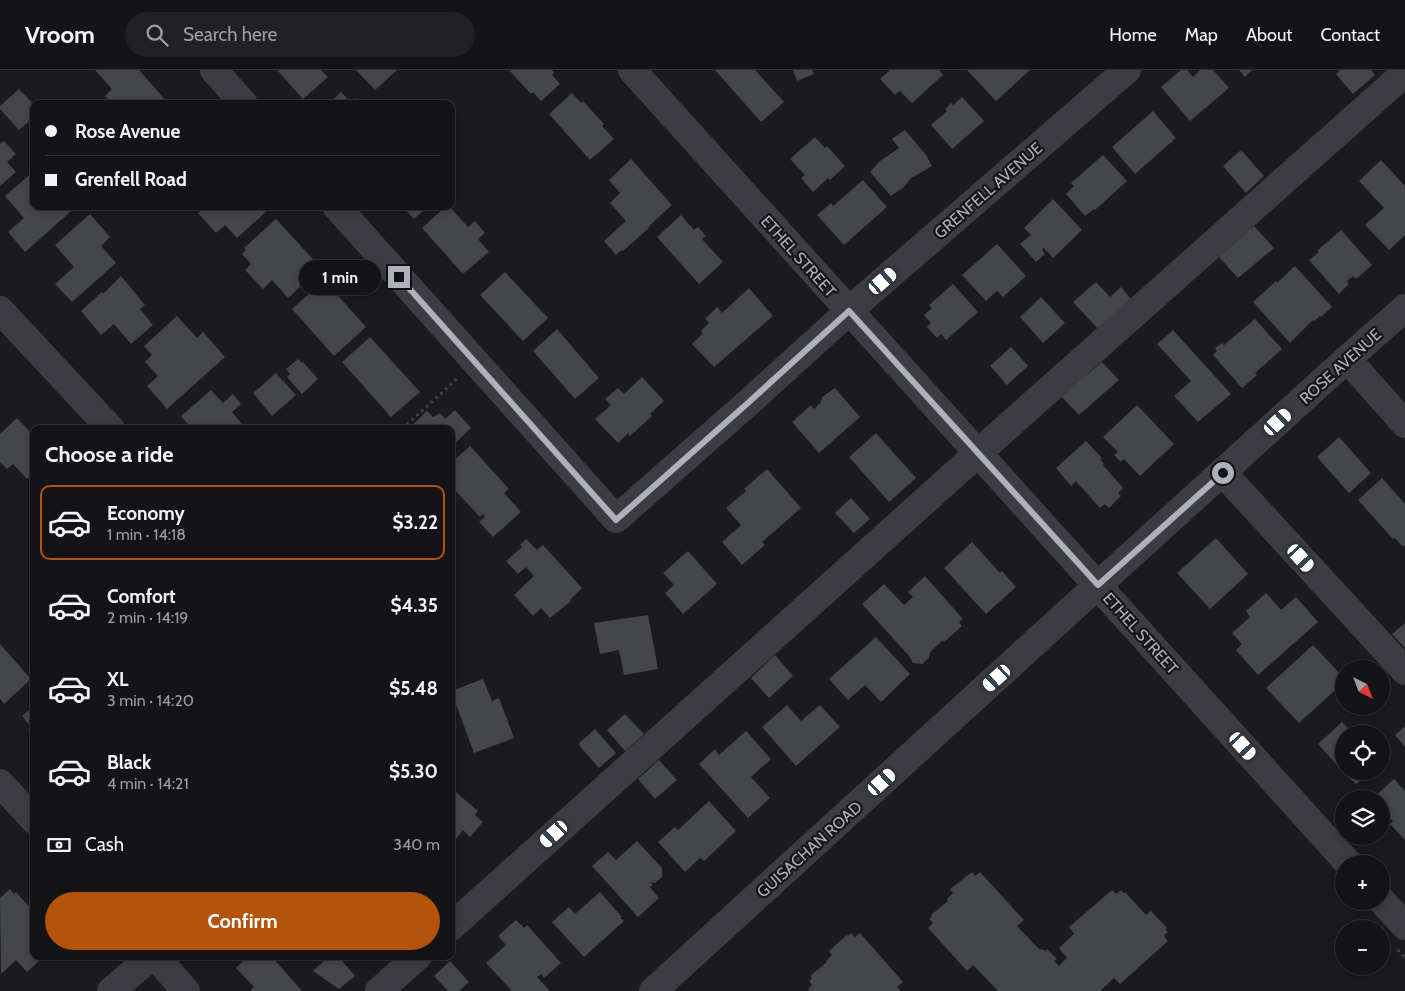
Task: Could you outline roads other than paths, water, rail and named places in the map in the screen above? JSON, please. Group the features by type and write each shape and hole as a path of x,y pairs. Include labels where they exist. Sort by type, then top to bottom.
{"street":[{"path":"214,70 240,100"},
{"name":"ETHEL STREET","path":"632,70 1341,855"},
{"name":"GRENFELL AVENUE","path":"340,210 616,520 849,311 1127,70"},
{"path":"455,922 1405,73"},
{"name":"ROSE AVENUE","path":"1098,585 1405,308"},
{"path":"0,310 107,425"},
{"path":"1347,359 1405,424"},
{"path":"1223,473 1405,671"},
{"name":"GUISACHAN ROAD","path":"653,991 1098,585"},
{"path":"0,783 30,816"},
{"path":"1390,910 1405,926"},
{"path":"111,991 149,960"},
{"path":"158,960 186,991"},
{"path":"379,991 414,960"}]}
